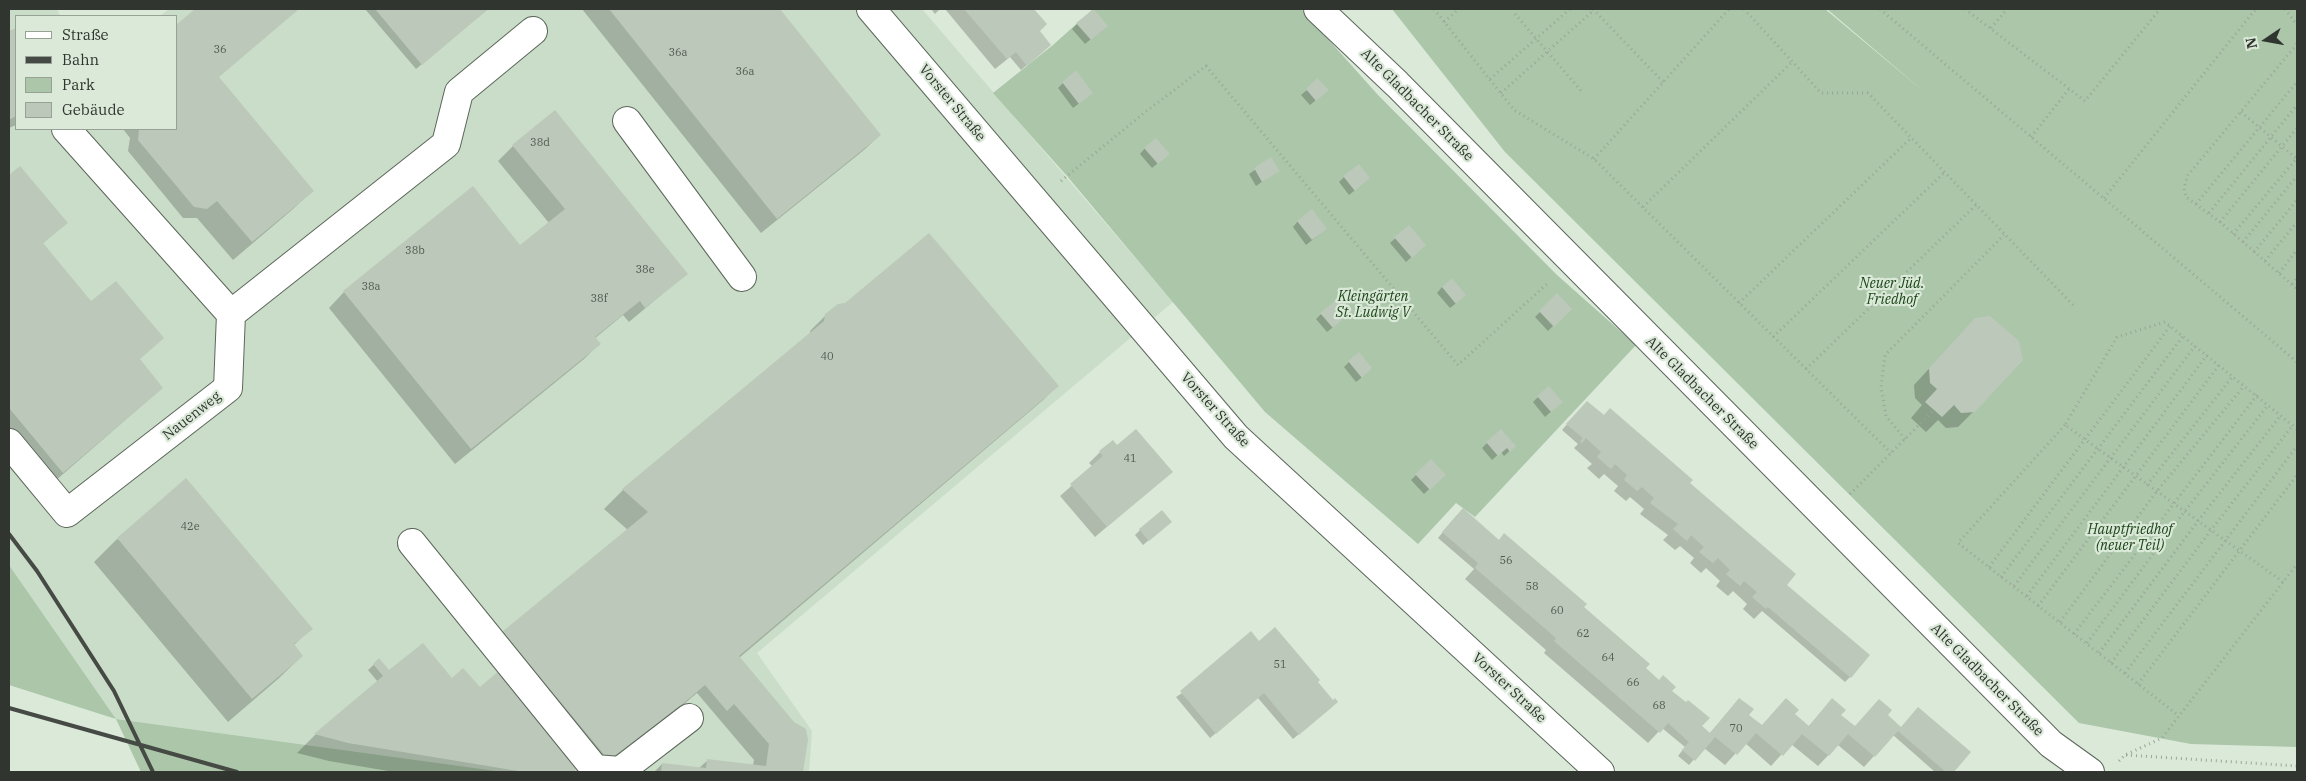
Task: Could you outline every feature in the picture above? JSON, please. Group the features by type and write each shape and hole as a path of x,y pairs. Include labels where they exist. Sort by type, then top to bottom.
{"street":[{"name":"Vorster Straße","path":"871,9 1236,436 1600,772"},
{"name":"Alte Gladbacher Straße","path":"1318,9 1397,84 2051,744 2090,772"},
{"path":"67,130 231,314 446,144 459,92 533,31"},
{"path":"627,121 742,276"},
{"name":"Nauenweg","path":"9,443 67,513 228,388 231,314"},
{"path":"412,544 595,769 620,771 688,718"}],"path":[{"path":"1434,9 1514,110 1594,159 1891,453"},
{"path":"1444,22 1460,9"},
{"path":"1490,79 1570,9"},
{"path":"1594,159 1729,9"},
{"path":"1744,9 1821,93 1868,93 2075,308"},
{"path":"1880,9 2297,362"},
{"path":"1965,9 2085,101 2160,9"},
{"path":"1991,28 2007,9"},
{"path":"2104,198 2254,11 2258,9"},
{"path":"2285,9 2297,25"},
{"path":"1501,93 1593,10 1663,82"},
{"path":"1516,14 1584,93"},
{"path":"2297,44 2188,175 2184,188 2186,197 2220,222 2297,289"},
{"path":"1643,207 1792,62"},
{"path":"1037,203 1137,119 1206,66 1458,364 1572,261"},
{"path":"2196,204 2297,82"},
{"path":"2031,137 2069,88"},
{"path":"2209,213 2297,105"},
{"path":"2233,234 2297,159 2241,112"},
{"path":"2220,222 2297,128"},
{"path":"1739,303 1911,138"},
{"path":"1773,337 1944,173"},
{"path":"2243,242 2297,176"},
{"path":"2254,252 2297,200"},
{"path":"1806,369 1976,206"},
{"path":"2264,261 2297,222"},
{"path":"1905,439 1886,416 1881,387 1885,355 2004,235"},
{"path":"2279,273 2297,250"},
{"path":"2292,284 2297,278"},
{"path":"2180,716 1958,543 2065,426 2117,337 2165,322 2297,429"},
{"path":"1989,567 2170,325"},
{"path":"2001,577 2096,448 2183,336"},
{"path":"2014,586 2195,346"},
{"path":"2027,596 2207,355"},
{"path":"2038,606 2219,365"},
{"path":"2147,485 2233,376"},
{"path":"2060,622 2157,492 2244,386"},
{"path":"2074,634 2256,395"},
{"path":"2087,643 2185,511 2268,405"},
{"path":"1849,494 1934,410"},
{"path":"2099,653 2198,521 2281,415"},
{"path":"2112,663 2211,530 2293,425"},
{"path":"2065,426 2283,582"},
{"path":"2125,673 2224,539 2297,446"},
{"path":"2138,684 2297,474"},
{"path":"2297,564 2162,738 2126,755 2297,766"}],"shaded area":[{"path":"9,9 57,9 60,15 15,15 15,130 178,130 178,15 161,15 169,9 922,9 1173,302 757,653 812,731 809,772 504,772 116,719 9,565"}],"green space":[{"name":"Kleingärten St. Ludwig V","path":"1093,9 1301,9 1378,95 1557,275 1636,345 1475,517 1456,503 1418,544 1265,412 1067,176 993,93 1053,45"},
{"path":"1392,9 1825,9 1928,95 1827,9 2297,9 2297,747 2191,744 2079,723 1505,152"},
{"path":"9,565 116,719 9,685"},
{"path":"116,719 504,772 141,772"}],"building":[{"path":"195,9 299,9 219,77 314,191 252,242 217,201 207,209 194,207 138,140 139,130 178,130 178,23"},
{"path":"375,9 488,9 422,65"},
{"path":"609,9 780,9 881,135 777,219"},
{"path":"964,9 1034,9 1047,24 1040,31 1051,45 1027,66 1016,52 1007,59"},
{"path":"1094,9 1108,26 1091,40 1076,23"},
{"path":"15,28 15,117 9,120 9,31"},
{"path":"1076,70 1093,93 1079,104 1062,82"},
{"path":"1317,78 1329,90 1316,101 1306,89"},
{"path":"555,110 688,274 645,308 640,301 595,337 601,344 471,449 343,291 473,186 520,245 565,209 512,145"},
{"path":"1156,138 1170,154 1158,164 1144,148"},
{"path":"1271,157 1280,171 1262,182 1254,168"},
{"path":"1359,164 1370,178 1355,191 1343,176"},
{"path":"20,166 68,223 43,243 91,301 116,281 164,338 140,359 163,388 63,473 9,408 9,175"},
{"path":"1312,209 1327,229 1312,240 1297,221"},
{"path":"1409,225 1426,245 1412,258 1394,237"},
{"path":"929,233 1059,386 739,656 794,722 806,729 808,740 803,772 661,772 662,763 706,768 707,759 766,766 769,744 734,704 727,711 705,685 612,764 502,632 648,512 622,489 824,321 825,314 838,304 845,303"},
{"path":"1452,278 1466,295 1456,304 1442,287"},
{"path":"1557,293 1572,309 1554,327 1539,311"},
{"path":"1341,296 1353,311 1333,328 1320,313"},
{"path":"1990,316 2019,341 2023,360 1975,412 1961,413 1954,405 1942,417 1925,402 1937,389 1930,383 1929,368 1975,318"},
{"path":"1359,352 1372,368 1362,378 1348,361"},
{"path":"1549,386 1563,402 1551,412 1537,396"},
{"path":"1587,401 1604,415 1610,408 1693,480 1690,483 1796,574 1787,585 1870,655 1851,678 1768,607 1766,609 1752,597 1757,592 1744,581 1740,586 1726,574 1730,570 1718,558 1713,563 1699,552 1704,547 1691,535 1687,541 1673,529 1678,524 1650,503 1654,498 1642,487 1637,491 1624,480 1627,475 1615,464 1611,469 1597,457 1601,452 1586,438 1582,443 1580,442 1583,438 1566,424"},
{"path":"1136,429 1173,472 1107,527 1070,484 1103,456 1099,451 1113,440 1117,445"},
{"path":"1501,429 1516,446 1510,452 1507,448 1498,456 1486,442"},
{"path":"1431,459 1446,475 1430,490 1415,474"},
{"path":"186,478 313,629 294,644 303,656 252,699 117,538"},
{"path":"1463,508 1499,540 1504,533 1587,604 1584,607 1650,664 1646,668 1659,680 1663,675 1676,687 1672,691 1686,702 1688,700 1710,718 1702,726 1710,733 1739,698 1754,709 1749,715 1762,725 1786,698 1799,710 1795,714 1809,726 1832,698 1846,710 1841,715 1855,726 1879,699 1892,710 1888,715 1901,727 1918,707 1971,752 1954,772 1946,772 1898,731 1875,757 1848,734 1829,756 1802,734 1783,756 1756,733 1737,755 1715,737 1695,761 1682,750 1689,742 1668,723 1660,733 1554,641 1556,638 1475,568 1478,563 1442,532"},
{"path":"1162,510 1172,522 1149,541 1139,529"},
{"path":"1275,627 1320,680 1318,682 1333,700 1335,698 1338,702 1299,735 1264,693 1216,734 1180,691 1251,631 1259,641"},
{"path":"423,643 452,678 463,668 480,687 501,669 577,759 575,772 524,772 348,743 314,734 383,676 373,664 379,658 389,670"}],"railway":[{"path":"9,534 37,571 114,691 153,772"},
{"path":"9,708 237,772"}],"park label":[{"name":"Neuer Jüd. Friedhof","path":"1892,292"},
{"name":"Hauptfriedhof (neuer Teil)","path":"2130,538"}]}
